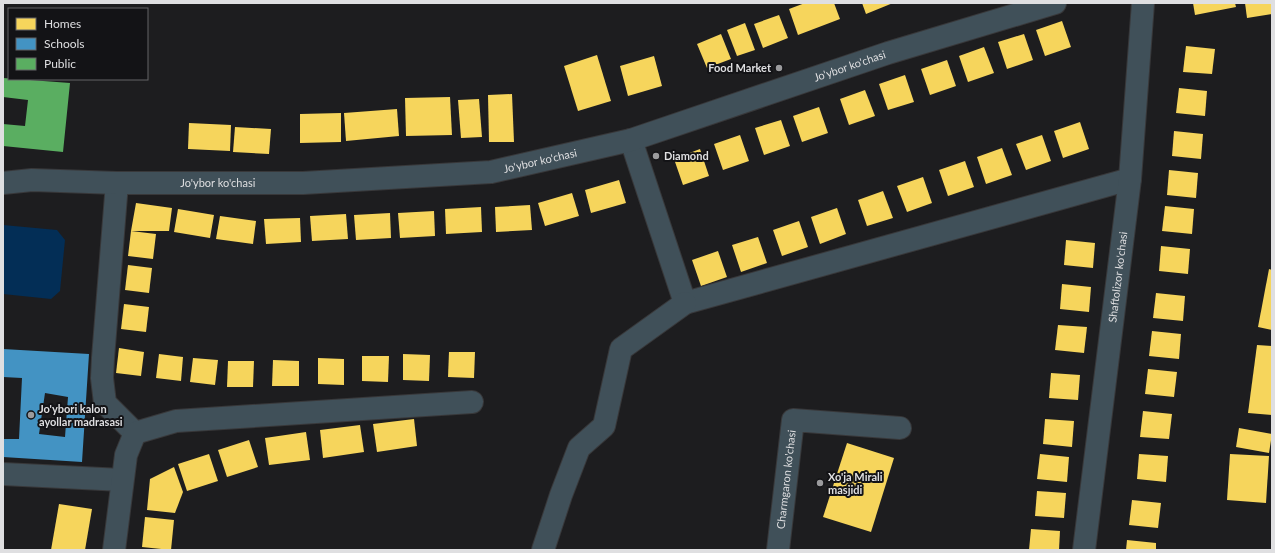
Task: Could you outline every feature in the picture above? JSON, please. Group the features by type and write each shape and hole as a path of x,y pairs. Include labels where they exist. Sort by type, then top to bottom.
{"street":[{"name":"Jo'ybor ko'chasi","path":"3,183 32,180 117,183 303,183 491,172 631,140 888,53 1055,3"},
{"name":"Shaftolizor ko'chasi","path":"1084,550 1130,180 1143,3"},
{"path":"631,140 685,303"},
{"path":"543,550 561,495 579,448 604,426 621,349 685,303 1130,180"},
{"path":"117,183 102,378 105,403 135,433"},
{"path":"135,433 176,421 472,402"},
{"name":"Charmgaron ko'chasi","path":"778,550 793,420 900,428"},
{"path":"114,550 126,455 135,433"},
{"path":"3,474 122,480"}],"water":[{"path":"3,225 57,230 65,240 60,291 51,299 3,294"}],"building: Homes":[{"path":"805,3 834,3 840,19 798,35 789,9"},
{"path":"862,3 893,3 866,14"},
{"path":"1193,3 1235,3 1236,7 1195,15"},
{"path":"1245,3 1272,3 1272,14 1247,18"},
{"path":"779,15 788,38 763,48 754,24"},
{"path":"1062,21 1071,47 1045,56 1036,30"},
{"path":"745,23 755,50 737,56 727,30"},
{"path":"721,34 731,59 707,68 697,44"},
{"path":"1024,34 1033,60 1007,69 998,42"},
{"path":"1186,46 1215,49 1212,74 1183,72"},
{"path":"984,47 994,73 968,82 959,56"},
{"path":"597,55 611,101 578,111 564,66"},
{"path":"654,56 662,86 628,96 620,66"},
{"path":"947,60 956,86 930,95 921,69"},
{"path":"905,75 914,102 888,110 879,84"},
{"path":"1179,88 1207,91 1205,116 1176,113"},
{"path":"865,90 875,116 849,125 840,99"},
{"path":"512,94 514,142 489,142 488,95"},
{"path":"450,97 452,135 406,136 405,98"},
{"path":"479,99 482,137 461,138 458,100"},
{"path":"819,107 828,133 802,142 793,116"},
{"path":"397,109 399,136 346,141 344,113"},
{"path":"341,113 341,142 300,143 300,114"},
{"path":"781,120 790,146 764,155 755,128"},
{"path":"1080,122 1089,149 1063,158 1054,131"},
{"path":"189,123 231,125 230,151 188,149"},
{"path":"235,127 271,129 269,154 233,152"},
{"path":"1174,131 1203,134 1201,159 1172,156"},
{"path":"740,135 749,161 723,170 714,144"},
{"path":"1042,135 1051,161 1026,170 1016,144"},
{"path":"1002,148 1012,175 986,184 977,157"},
{"path":"700,149 709,176 683,185 674,159"},
{"path":"965,161 974,187 948,196 939,170"},
{"path":"1169,170 1198,173 1196,198 1167,195"},
{"path":"923,177 932,203 907,212 897,186"},
{"path":"619,180 626,203 591,213 585,190"},
{"path":"883,191 893,218 867,226 858,200"},
{"path":"572,193 579,216 545,226 538,203"},
{"path":"136,203 172,208 169,231 131,231"},
{"path":"530,205 532,230 496,232 495,207"},
{"path":"1165,206 1194,209 1192,234 1162,231"},
{"path":"481,207 482,232 446,234 445,209"},
{"path":"837,208 846,234 820,244 811,217"},
{"path":"178,209 214,215 210,238 174,232"},
{"path":"434,211 435,236 400,238 398,213"},
{"path":"390,213 391,238 356,240 354,215"},
{"path":"346,214 348,239 312,241 310,216"},
{"path":"220,216 256,221 253,244 216,239"},
{"path":"300,218 301,242 266,244 264,219"},
{"path":"799,221 808,247 782,256 773,230"},
{"path":"131,231 156,234 153,259 128,256"},
{"path":"758,237 767,263 741,272 732,245"},
{"path":"1066,240 1095,243 1093,268 1064,265"},
{"path":"1161,246 1190,249 1188,274 1159,271"},
{"path":"718,251 727,277 701,286 692,260"},
{"path":"128,265 152,268 149,293 125,290"},
{"path":"1269,269 1272,270 1272,330 1258,327"},
{"path":"1062,284 1091,287 1089,312 1060,309"},
{"path":"1156,293 1185,296 1183,321 1153,318"},
{"path":"124,304 149,307 146,332 121,329"},
{"path":"1058,325 1087,327 1084,353 1055,350"},
{"path":"1152,331 1181,334 1179,359 1149,356"},
{"path":"1257,345 1272,346 1272,415 1248,413"},
{"path":"119,348 144,352 141,376 116,373"},
{"path":"449,352 475,352 474,378 448,377"},
{"path":"159,354 183,357 181,381 156,378"},
{"path":"403,354 430,355 429,381 403,380"},
{"path":"362,356 389,356 388,382 362,381"},
{"path":"193,358 218,360 215,385 190,382"},
{"path":"318,358 344,359 344,385 318,384"},
{"path":"273,360 299,361 299,386 272,386"},
{"path":"228,361 254,361 253,387 227,387"},
{"path":"1148,369 1177,372 1174,397 1145,394"},
{"path":"1051,373 1080,375 1078,400 1049,398"},
{"path":"1143,411 1172,414 1169,439 1140,437"},
{"path":"414,419 417,446 377,452 373,424"},
{"path":"1045,419 1074,421 1072,447 1043,444"},
{"path":"360,425 364,452 323,458 320,430"},
{"path":"1239,428 1272,434 1269,453 1236,447"},
{"path":"306,432 310,460 269,465 265,438"},
{"path":"249,440 258,467 227,477 218,450"},
{"path":"847,443 894,458 871,532 823,517"},
{"path":"209,454 218,481 187,491 178,464"},
{"path":"1040,454 1069,457 1067,482 1037,479"},
{"path":"1139,454 1168,456 1166,482 1137,479"},
{"path":"1230,454 1269,456 1266,503 1227,500"},
{"path":"174,467 183,492 175,513 147,510 150,479"},
{"path":"1037,491 1066,493 1064,518 1035,516"},
{"path":"1132,500 1161,503 1158,528 1129,525"},
{"path":"59,504 92,509 85,550 51,550"},
{"path":"145,517 174,520 171,550 142,547"},
{"path":"1031,529 1060,531 1059,550 1029,550"},
{"path":"1127,540 1156,543 1156,550 1126,550"}],"building: Schools":[{"name":"Jo'ybori kalon ayollar madrasasi","path":"3,349 89,354 82,462 3,457 3,439 19,439 22,378 3,377","holes":["45,393 68,397 65,437 39,434"]}],"building: Public":[{"path":"3,78 8,78 8,80 70,83 63,152 3,146 3,124 25,126 28,100 3,97"}],"place":[{"name":"Food Market","path":"779,68"},
{"name":"Diamond","path":"656,156"},
{"name":"Jo'ybori kalon ayollar madrasasi","path":"31,415"},
{"name":"Xo'ja Mirali masjidi","path":"820,483"}]}
